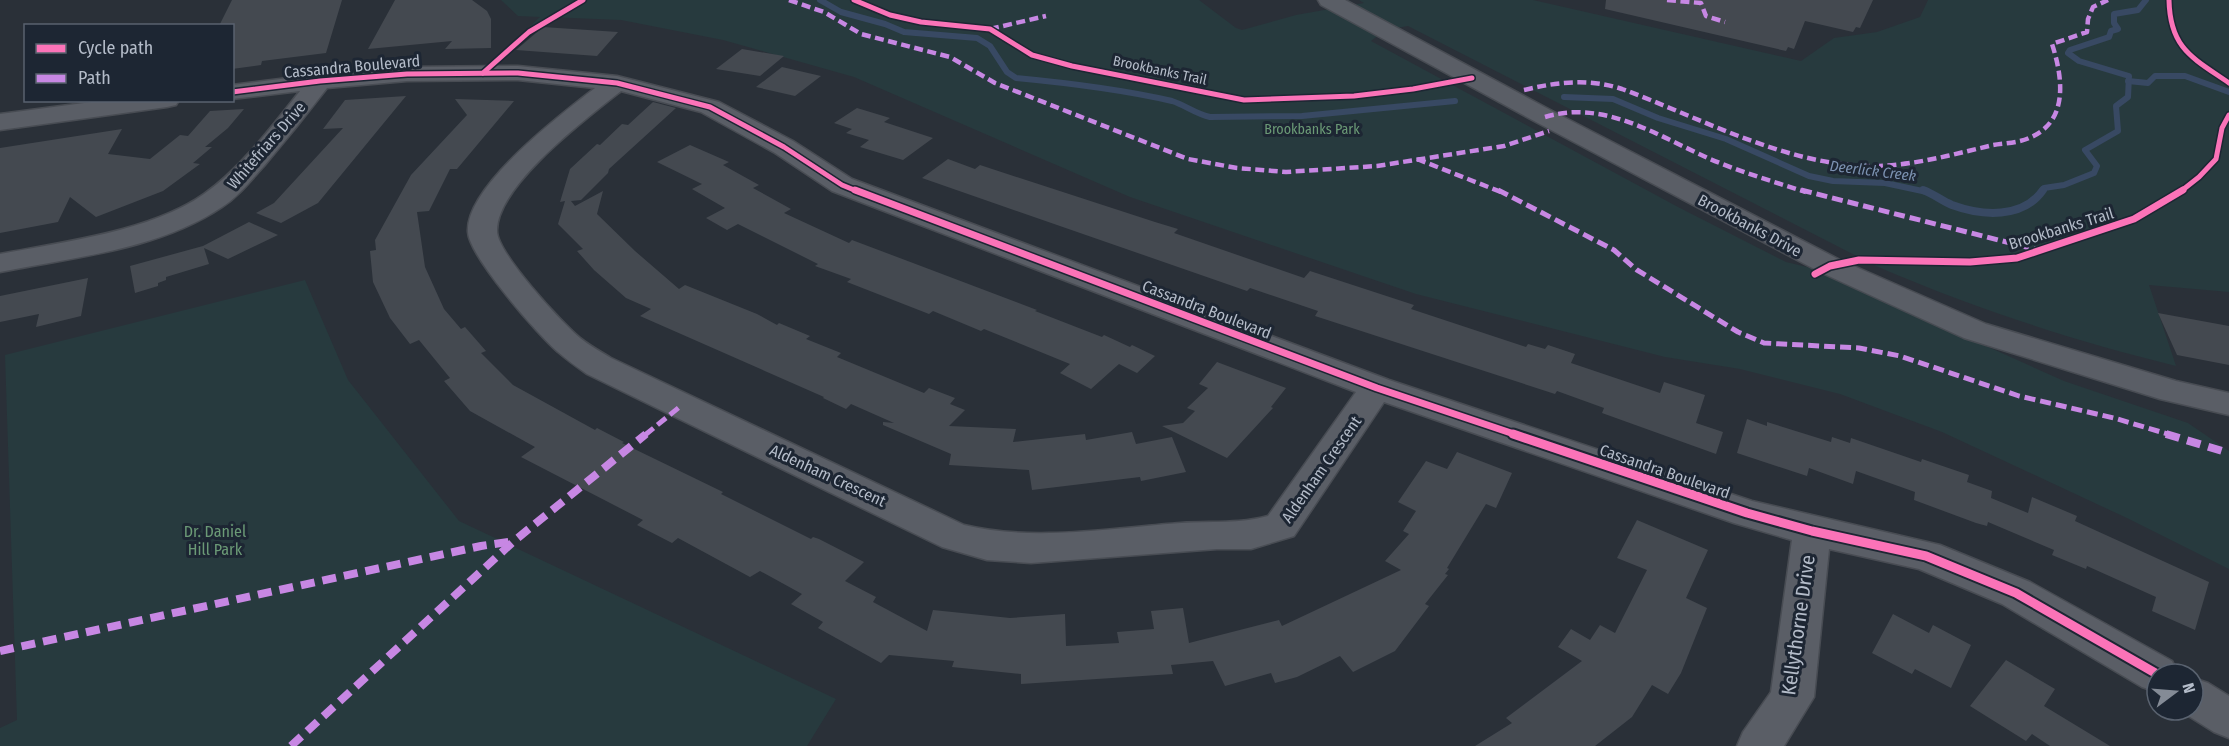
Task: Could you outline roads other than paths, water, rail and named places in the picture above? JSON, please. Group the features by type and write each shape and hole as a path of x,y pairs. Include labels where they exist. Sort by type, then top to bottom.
{"street":[{"name":"Brookbanks Drive","path":"1329,0 1545,117 1830,266 1975,331 2172,391 2229,404"},
{"name":"Cassandra Boulevard","path":"234,92 320,81 406,74 518,73 617,83 710,107 784,147 842,185 1377,388 1747,513 1812,531 1926,556 2016,593 2145,667"},
{"name":"Whitefriars Drive","path":"0,262 130,237 173,221 212,202 238,179 285,126 320,81"},
{"name":"Aldenham Crescent","path":"617,83 576,113 503,183 486,216 482,233 491,253 557,333 570,346 599,366 955,537 987,545 1031,548 1216,535 1251,535 1281,526 1298,505 1377,388"},
{"path":"0,122 152,102"},
{"path":"2172,391 2229,419"},
{"name":"Kellythorne Drive","path":"1759,746 1792,697 1812,531"},
{"path":"2205,704 2229,719"}],"waterway":[{"name":"Deerlick Creek","path":"820,0 841,12 885,24 904,32 977,38 990,46 1007,72 1016,78 1094,87 1153,97 1172,101 1210,117 1302,116 1455,101"},
{"name":"Deerlick Creek","path":"2129,81 2129,76 2079,61 2068,53 2070,50 2109,37 2111,31 2118,29 2114,23 2114,14 2138,10 2146,0"},
{"path":"2129,81 2148,83 2155,76 2185,76 2229,92"},
{"name":"Deerlick Creek","path":"2043,190 2064,185 2094,173 2097,166 2085,150 2118,131 2116,106 2128,97 2129,81"},
{"name":"Deerlick Creek","path":"1564,97 1613,99 1658,118 1726,139 1809,176 1833,181 1885,183 1927,192"},
{"name":"Deerlick Creek","path":"1923,190 1952,205 1989,213 2025,206 2043,190"}],"park label":[{"name":"Brookbanks Park","path":"1312,129"},
{"name":"Dr. Daniel Hill Park","path":"215,540"}]}
